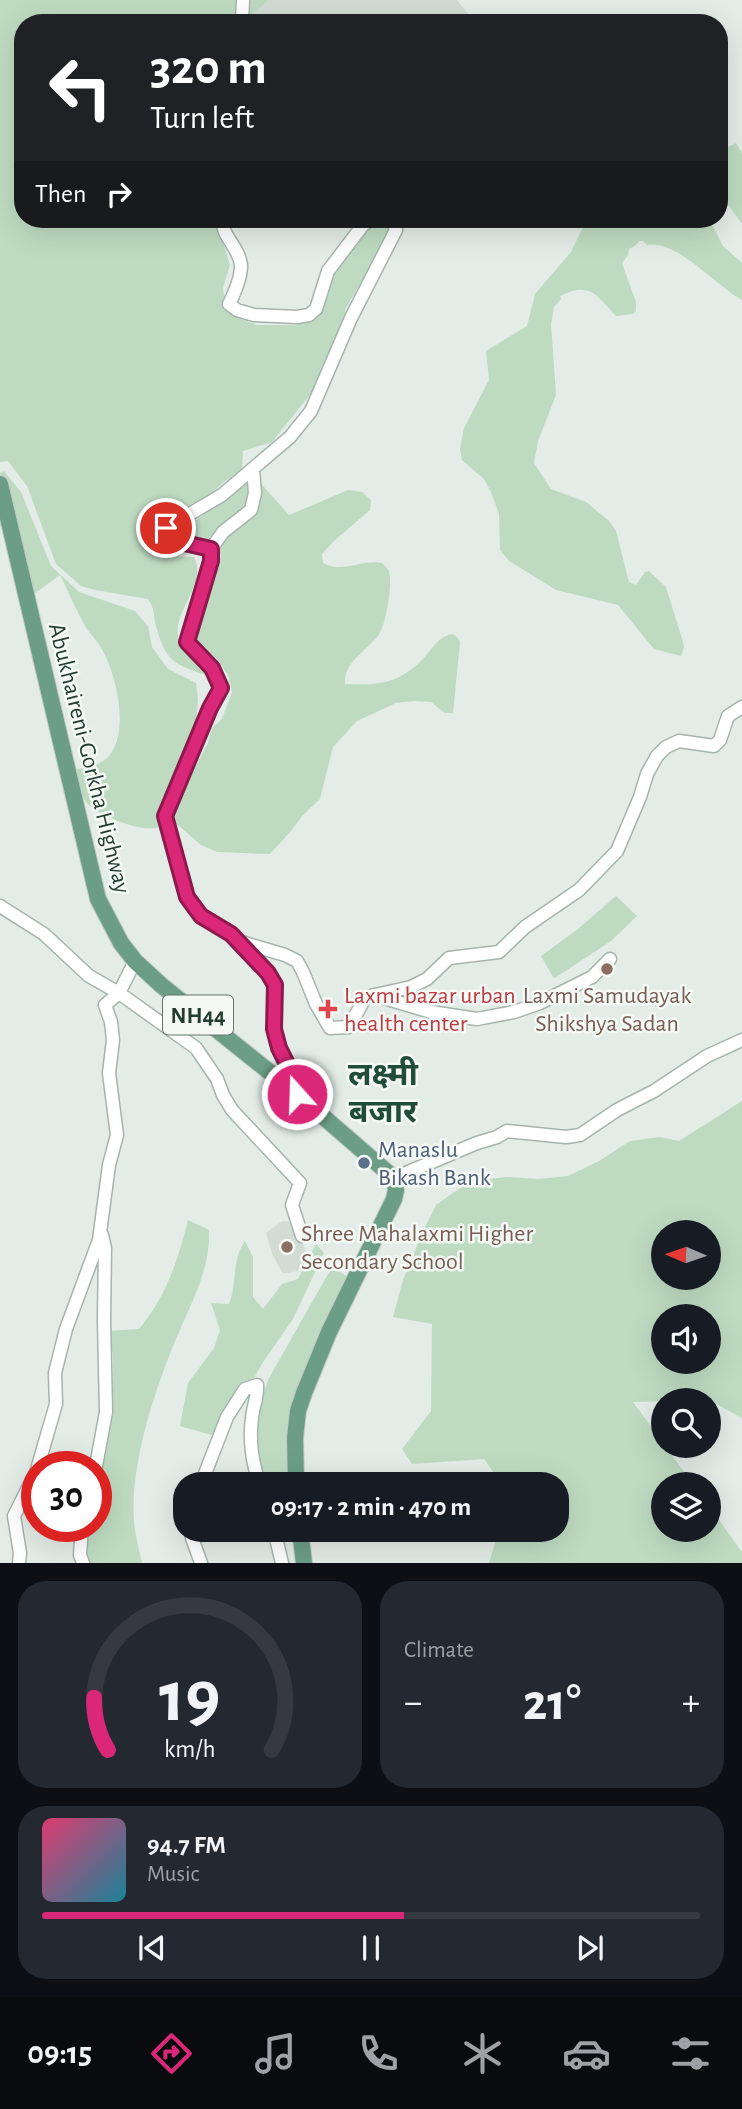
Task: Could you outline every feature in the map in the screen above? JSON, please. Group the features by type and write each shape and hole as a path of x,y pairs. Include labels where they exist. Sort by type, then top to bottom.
{"main road":[{"name":"Abukhaireni-Gorkha Highway","path":"0,484 98,899 121,943 135,961 161,985 297,1094 394,1178"},
{"path":"296,1472 295,1438 298,1412 304,1393 329,1332 394,1199 394,1178"},
{"path":"301,1542 304,1563"}],"street":[{"path":"222,228 241,267 229,304 237,310 254,315 297,317 309,315 316,309 328,271 361,228"},
{"path":"211,549 171,540 165,534 166,528 222,495 290,437 311,411 351,318 395,228"},
{"path":"253,469 254,494 251,510 223,532 211,549 211,561 187,642 212,668 221,688 165,816 187,897 201,916 231,934 268,973 275,985 274,1029 279,1048 294,1078 297,1094"},
{"path":"0,512 11,526"},
{"path":"238,941 297,961 330,1028 349,1027 365,998 411,987 428,979 449,958 499,952 526,927 579,890 617,851 647,774 657,756 666,747 679,741 714,746 720,740 728,716 742,707"},
{"path":"0,906 44,934 89,976 119,993 196,1048 217,1079 232,1110 300,1183 292,1205 302,1236"},
{"path":"374,995 431,1012 477,1018 514,1013 592,977 610,959"},
{"path":"42,1451 56,1404 55,1373 63,1340 99,1240 109,1165 117,1135 108,1073 114,1040 105,1005 119,993 135,961"},
{"path":"394,1178 507,1131 580,1135 707,1056 742,1040"},
{"path":"99,1451 106,1412 105,1248 101,1227"},
{"path":"206,1472 227,1417 245,1389 257,1385 251,1437 256,1472"},
{"path":"19,1563 14,1516 21,1501"},
{"path":"81,1542 80,1555 83,1563"},
{"path":"193,1542 201,1563"},
{"path":"277,1542 282,1563"}],"shaded area":[{"path":"269,0 457,0 468,14 252,14"},
{"name":"Shree Mahalaxmi Higher Secondary School","path":"282,1221 292,1222 306,1251 298,1271 282,1273 272,1253 266,1233"}],"green space":[{"path":"0,0 269,0 252,14 14,14 14,228 219,228 230,265 223,287 225,308 234,316 256,325 297,325 319,311 332,271 367,228 392,228 346,308 339,336 313,391 272,442 243,451 242,472 223,482 197,502 171,512 157,524 154,543 161,554 194,557 196,579 182,612 178,634 183,648 201,663 210,677 181,665 169,655 160,639 148,599 81,586 56,564 27,486 8,461 0,462"},
{"path":"736,143 742,153 742,224 728,205 728,147"},
{"path":"583,228 714,228 723,246 742,263 742,300 684,257 659,245 647,245 639,241 629,249 622,263 636,302 636,311 633,314 616,316 598,296 586,290 579,290 560,296 561,299 554,307 551,324 556,395 538,441 534,463 551,489 586,502 608,520 616,531 629,582 636,585 645,572 649,571 666,587 683,642 681,656 654,649 618,605 556,590 509,561 500,550 499,514 491,492 484,479 462,460 460,449 464,428 489,380 486,351 527,326 535,294 571,252"},
{"path":"255,469 256,478 289,515 348,490 362,492 371,500 370,510 322,554 323,563 331,566 345,567 374,562 382,563 389,571 389,595 381,631 352,663 345,684 376,684 393,680 419,663 447,635 453,634 460,642 453,713 445,713 431,702 414,701 396,703 357,721 333,747 320,799 270,854 217,852 201,845 172,820 178,800 208,743 212,728 222,719 232,692 228,675 196,638 221,555 209,542 175,535 234,493"},
{"path":"4,471 21,492 51,566 79,592 135,611 148,626 152,647 168,669 196,683 196,721 163,802 162,826 137,827 118,821 94,809 80,792 76,770 96,765 106,759 114,749 120,720 116,687 106,657 87,630 60,575 31,596 0,473"},
{"path":"616,896 637,916 611,941 553,977 541,956"},
{"path":"742,1101 742,1418 721,1407 721,1388 651,1388 651,1402 633,1402 651,1427 651,1458 674,1458 684,1472 651,1472 651,1542 721,1542 721,1523 742,1552 742,1563 489,1563 495,1542 569,1542 569,1472 493,1472 484,1459 412,1464 402,1449 431,1411 432,1324 393,1317 403,1280 436,1205 470,1181 507,1177 539,1179 568,1176 599,1161 630,1141 660,1137 679,1141"},
{"path":"188,1220 209,1230 209,1245 202,1275 158,1387 139,1455 134,1521 142,1563 89,1563 85,1542 112,1542 112,1451 105,1451 107,1423 113,1403 113,1354 107,1331 139,1329 157,1304 180,1249"},
{"path":"245,1241 253,1257 253,1297 263,1309 282,1284 298,1279 316,1244 324,1253 293,1319 254,1378 242,1382 215,1436 180,1426 188,1383 214,1348 220,1330 211,1303 229,1304 238,1256"},
{"path":"332,1267 351,1279 304,1372 293,1472 262,1472 254,1435 269,1378"}],"place":[{"name":"Laxmi Samudayak Shikshya Sadan","path":"607,969"},
{"name":"Laxmi bazar urban health center","path":"328,1009"},
{"name":"Manaslu Bikash Bank","path":"364,1163"},
{"name":"Shree Mahalaxmi Higher Secondary School","path":"287,1247"}],"district":[{"name":"लक्ष्मी बजार","path":"383,1092"}],"route":[{"path":"166,528 165,534 171,540 211,549 211,561 187,642 212,668 221,688 165,816 187,897 201,916 231,934 268,973 275,985 274,1029 279,1048 294,1078 297,1094"}]}
